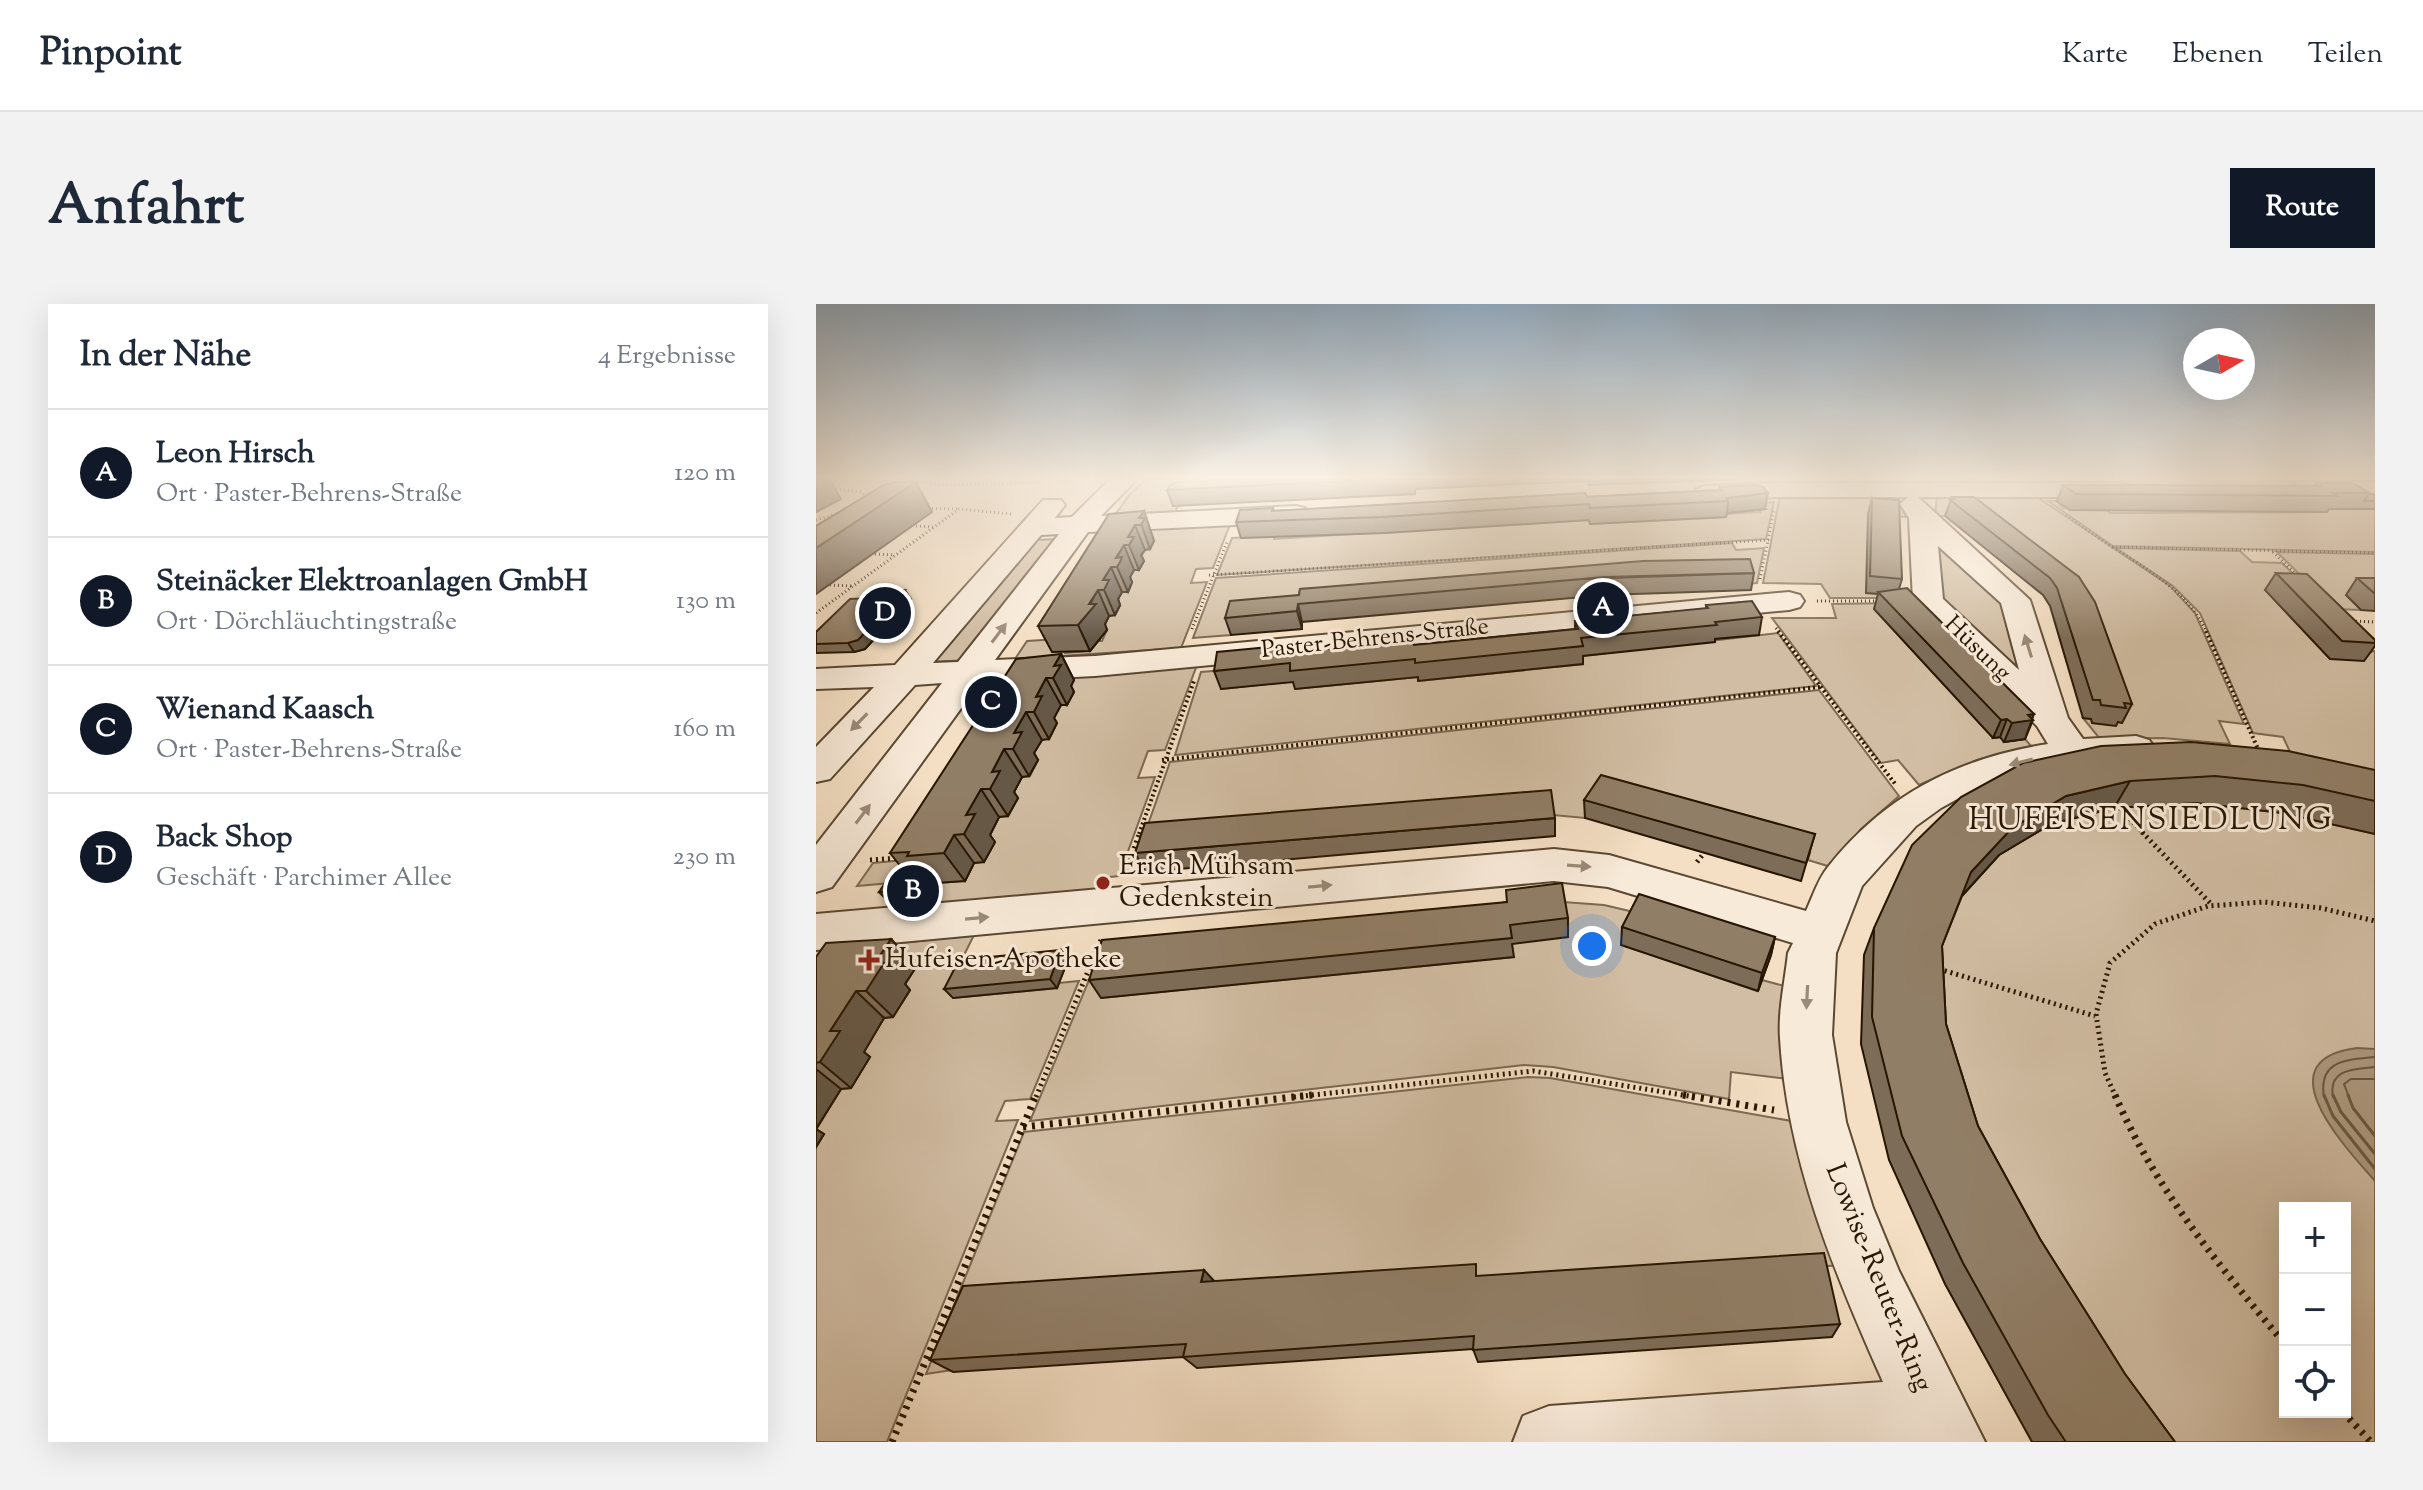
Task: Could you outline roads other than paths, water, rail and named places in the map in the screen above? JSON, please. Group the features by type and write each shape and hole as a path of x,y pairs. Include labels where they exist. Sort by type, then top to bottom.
{"street":[{"path":"816,770 903,676 1015,532"},
{"path":"816,876 1074,532"},
{"name":"Hüsung","path":"1923,532 1928,601 2061,736"},
{"name":"Hüsung","path":"1938,532 2015,600 2061,736"},
{"name":"Paster-Behrens-Straße","path":"816,679 1095,666 1769,596"},
{"name":"Lowise-Reuter-Ring","path":"1942,1428 1863,1258 1837,1192 1814,1114 1805,1030 1808,983 1817,932 1848,871 1888,826 1940,791 2061,736 2129,748 2182,749"},
{"path":"816,932 1036,924 1114,905 1573,865 1609,871 1817,932"},
{"path":"1549,1442 1942,1428"}],"water":[{"path":"2357,1048 2375,1049 2375,1181 2332,1128 2313,1087 2316,1069 2329,1056"}],"place":[{"name":"Leon Hirsch","path":"1603,608"},
{"name":"Back Shop","path":"885,613"},
{"name":"Wienand Kaasch","path":"991,702"},
{"name":"Erich Mühsam Gedenkstein","path":"1103,883"},
{"name":"Steinäcker Elektroanlagen GmbH","path":"913,891"},
{"name":"Hufeisen-Apotheke","path":"869,960"}],"district":[{"name":"HUFEISENSIEDLUNG","path":"2151,821"}]}
